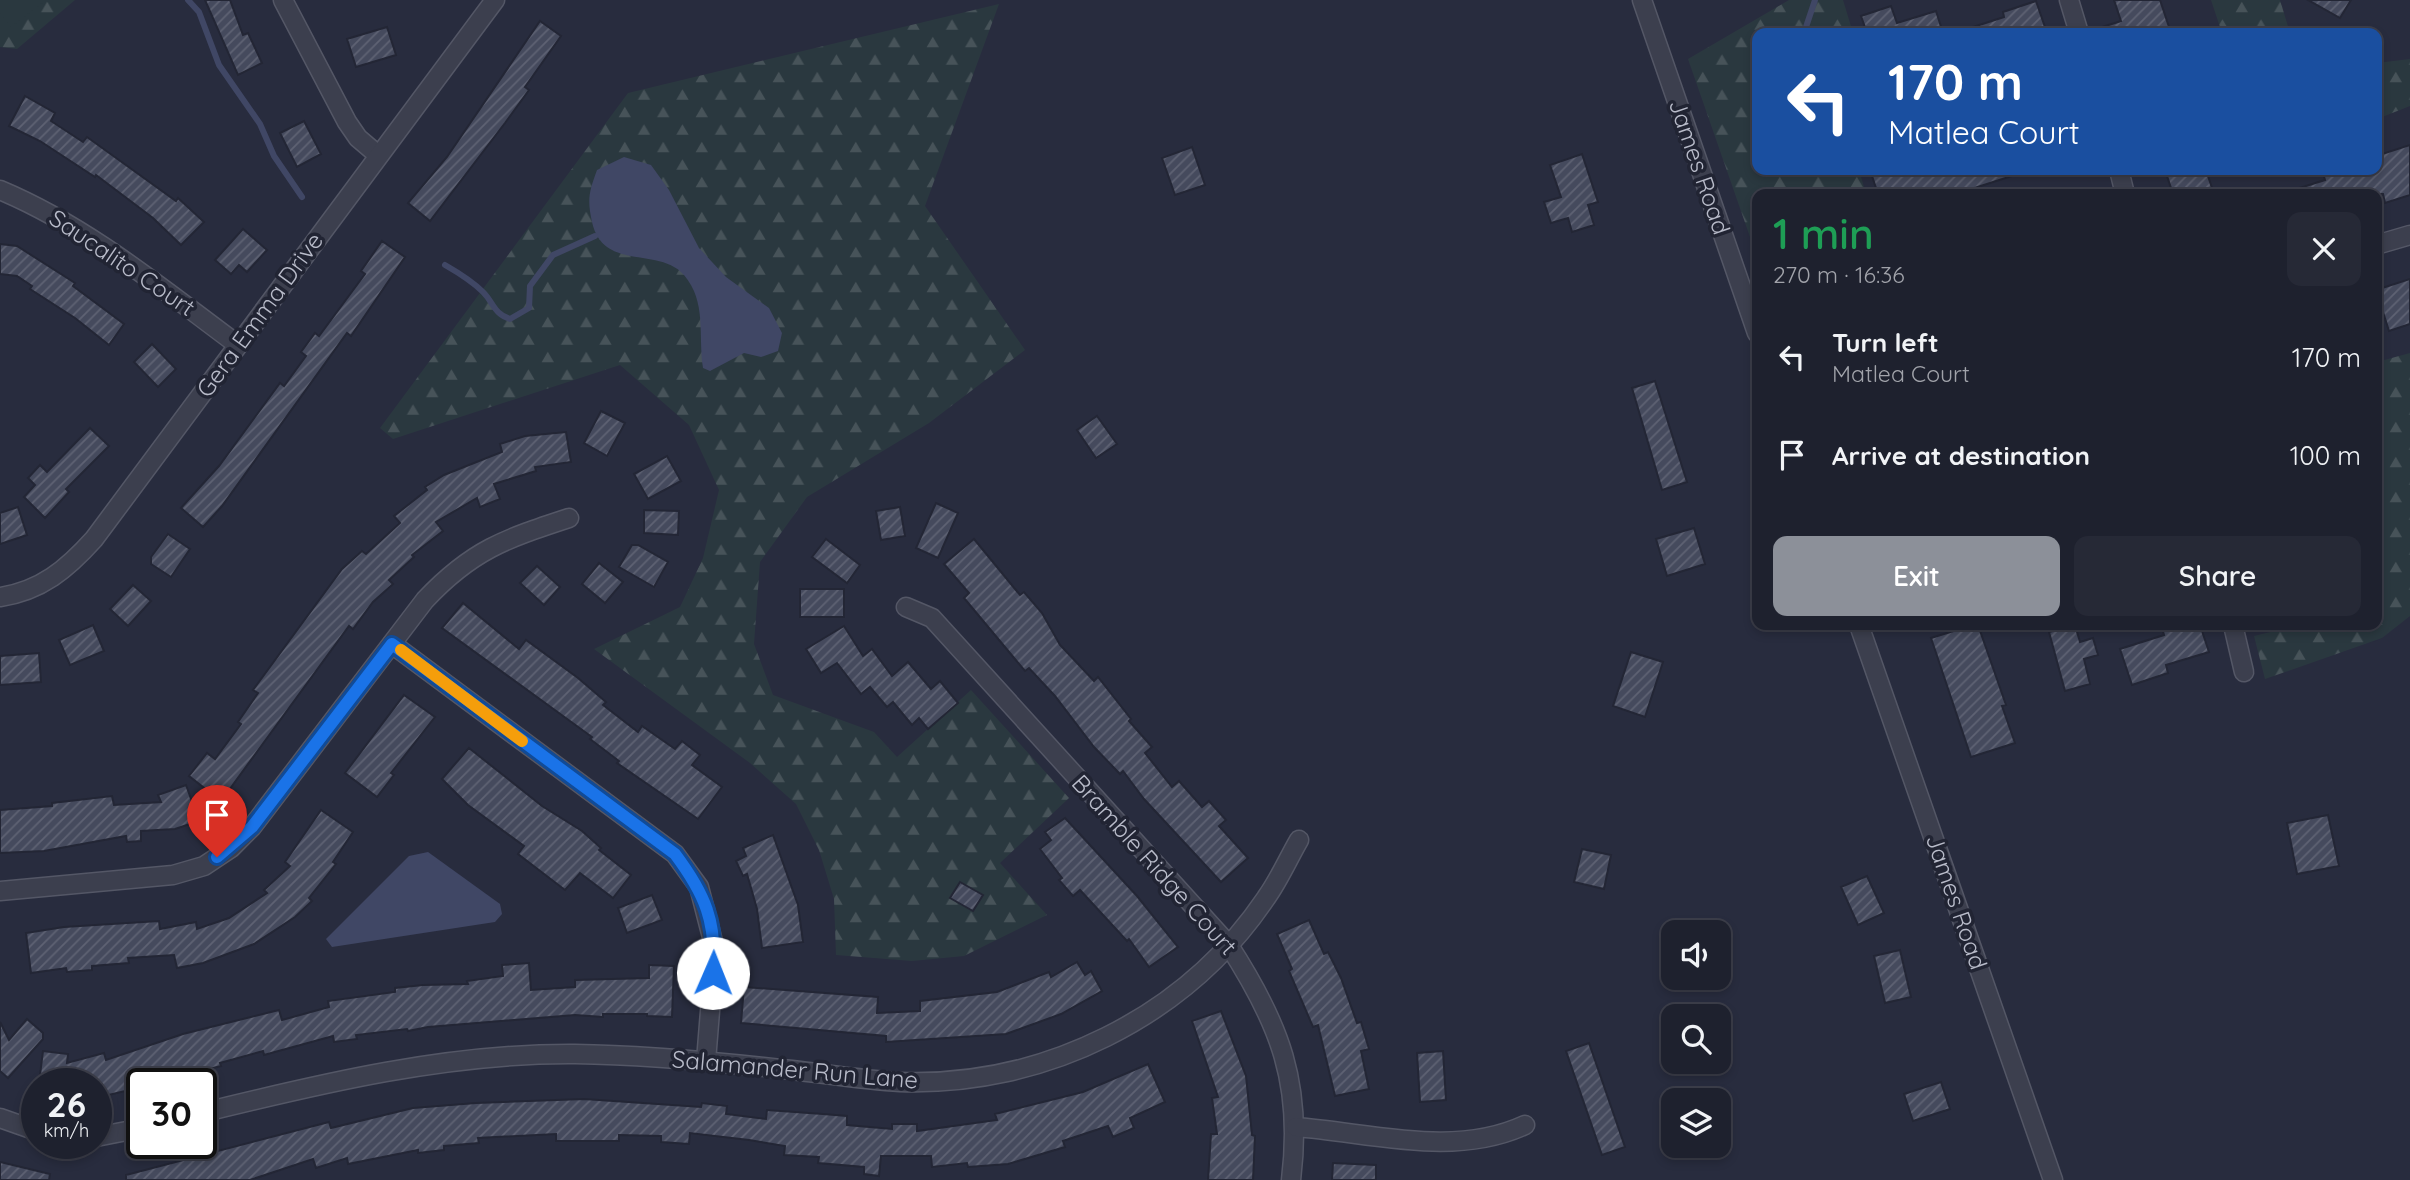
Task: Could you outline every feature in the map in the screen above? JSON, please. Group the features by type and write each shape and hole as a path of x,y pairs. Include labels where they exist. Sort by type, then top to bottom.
{"street":[{"path":"283,0 347,122 358,138 378,155"},
{"name":"Gera Emma Drive","path":"0,597 29,591 47,582 77,558 495,0"},
{"name":"James Road","path":"1642,0 1752,319"},
{"path":"2069,0 2077,28"},
{"name":"Saucalito Court","path":"0,190 59,217 89,235 238,345"},
{"path":"2382,243 2410,235"},
{"path":"0,891 173,875 204,866 231,848 252,827 425,600 452,571 483,550 569,518"},
{"name":"Bramble Ridge Court","path":"906,607 932,618 1228,944 1257,989 1278,1033 1291,1084 1296,1127 1291,1180"},
{"name":"James Road","path":"1861,630 2053,1180"},
{"path":"2233,630 2244,672"},
{"path":"392,644 675,854 699,887 715,949 706,1061"},
{"name":"Salamander Run Lane","path":"217,1109 313,1086 407,1069 483,1060 573,1054 706,1061 899,1082 956,1081 1012,1071 1065,1056 1126,1028 1184,988 1228,944 1266,899 1299,840"},
{"path":"0,1118 21,1125"},
{"path":"1296,1127 1443,1142 1477,1142 1525,1125"}],"green space":[{"path":"0,0 75,0 17,49 0,47"},
{"path":"0,0 46,0 11,27 0,13"},
{"path":"1789,0 1843,0 1851,28 1752,28 1752,175 1860,175 1865,189 1752,189 1752,243 1688,59"},
{"path":"2211,0 2280,0 2288,28 2220,28"},
{"path":"999,4 925,206 1025,350 929,423 807,497 760,562 754,644 773,695 874,732 897,757 971,690 1069,798 1000,863 1047,915 964,956 912,961 836,955 834,899 819,850 796,804 750,763 594,649 680,607 703,558 719,490 689,425 620,365 393,439 380,428 628,93"},
{"path":"2410,59 2410,106 2382,117 2382,62"},
{"path":"2410,353 2410,616 2382,638 2265,679 2254,636 2279,630 2382,630 2382,361"}],"water":[{"path":"624,157 651,165 669,190 699,248 726,277 769,308 782,333 778,351 761,357 744,353 710,371 703,368 699,308 691,285 684,275 673,266 619,253 598,237 590,207 592,184 597,170"},
{"path":"428,852 500,904 502,914 495,922 332,947 326,939 409,856"}],"building":[{"path":"205,0 230,0 243,35 248,33 262,63 238,75"},
{"path":"2114,0 2160,0 2169,28 2099,28 2121,21"},
{"path":"2308,0 2351,0 2340,18"},
{"path":"2036,1 2045,28 1970,28 2004,17 2003,12"},
{"path":"1891,6 1897,23 1936,11 1941,28 1865,28 1861,16"},
{"path":"540,21 561,36 525,87 529,90 430,221 408,203 447,157"},
{"path":"387,27 396,55 356,67 347,39"},
{"path":"25,96 55,113 51,121 83,142 87,137 176,201 178,198 204,222 181,245 153,218 96,175 95,177 40,141 9,126"},
{"path":"304,121 321,154 297,167 280,133"},
{"path":"2410,145 2410,195 2385,203 2382,189 2296,189 2325,180 2324,175 2382,175 2382,154"},
{"path":"1192,147 1205,185 1175,195 1162,158"},
{"path":"1582,154 1598,202 1588,205 1594,225 1572,232 1568,218 1551,223 1544,202 1561,197 1550,165"},
{"path":"2015,175 1971,189 1876,189 1872,176"},
{"path":"2167,175 2208,175 2212,189 2171,189"},
{"path":"243,229 267,250 247,272 239,265 231,274 215,260"},
{"path":"382,241 405,257 351,336 347,333 222,506 203,527 181,508 219,466 280,383 284,386 306,356 301,352 315,333 319,336 365,274 361,271"},
{"path":"0,244 17,246 75,283 73,286 124,324 109,345 75,318 30,289 32,286 17,276 0,274"},
{"path":"2410,279 2410,324 2389,331 2382,309 2382,288"},
{"path":"152,344 176,369 158,387 134,362"},
{"path":"1655,381 1687,482 1662,490 1632,388"},
{"path":"601,411 625,423 607,456 584,443"},
{"path":"1097,416 1117,444 1096,458 1077,430"},
{"path":"90,428 109,446 66,489 69,492 45,518 24,497 35,485 28,478 40,465 47,472"},
{"path":"566,432 571,462 535,467 536,471 494,484 500,499 480,507 477,498 436,522 443,531 412,555 414,557 389,580 393,584 373,602 353,629 349,626 221,801 189,776 207,753 215,759 241,724 238,722 258,693 253,690 342,569 362,551 366,554 400,523 394,516 427,490 425,487 444,475 502,452 500,444 525,436"},
{"path":"667,456 681,481 648,499 634,474"},
{"path":"936,503 958,513 938,558 916,548"},
{"path":"18,507 27,535 0,544 0,513"},
{"path":"900,507 905,536 881,540 876,511"},
{"path":"644,510 679,511 678,535 644,533"},
{"path":"1694,528 1705,564 1667,576 1656,539"},
{"path":"168,534 190,549 171,577 151,564 151,557"},
{"path":"826,539 860,565 847,583 812,557"},
{"path":"974,539 1020,595 1024,592 1042,613 1060,645 1094,681 1098,677 1131,719 1129,721 1152,747 1145,753 1172,787 1179,781 1202,807 1209,801 1226,820 1219,826 1248,858 1221,882 1144,799 1123,771 1120,774 1094,747 1055,696 1029,668 1025,671 964,598 969,593 944,564"},
{"path":"632,545 638,545 668,562 654,587 619,567"},
{"path":"599,563 623,582 605,603 582,584"},
{"path":"537,566 560,587 544,605 520,583"},
{"path":"133,585 151,601 128,626 110,609"},
{"path":"800,589 844,589 844,617 800,617"},
{"path":"463,603 519,649 526,640 578,678 606,702 603,705 638,732 642,726 675,749 682,741 700,755 692,765 722,787 698,819 617,763 619,761 590,739 592,737 442,628"},
{"path":"93,625 104,651 70,665 59,640"},
{"path":"844,626 863,656 872,649 892,676 908,662 931,689 940,681 958,703 928,729 919,718 912,725 893,702 887,707 870,687 861,694 837,663 821,673 806,649"},
{"path":"1957,630 1980,630 2006,705 2002,706 2015,743 1971,757 1931,638"},
{"path":"2076,630 2080,642 2093,638 2098,655 2084,659 2090,684 2065,691 2049,632"},
{"path":"2163,630 2202,630 2209,652 2166,665 2168,673 2132,685 2120,649 2164,635"},
{"path":"1631,652 1663,662 1645,717 1613,706"},
{"path":"39,653 41,682 0,685 0,656"},
{"path":"404,695 435,717 391,773 394,775 377,797 345,773"},
{"path":"469,748 542,806 582,831 601,848 599,850 631,875 613,898 580,873 565,890 518,854 524,846 468,805 442,779"},
{"path":"186,785 199,821 175,829 141,831 141,841 127,842 126,836 44,851 0,853 0,810 52,806 52,803 112,796 114,805 161,802 158,795"},
{"path":"321,810 353,832 333,862 336,864 309,898 312,901 295,917 254,944 203,963 177,968 174,955 128,958 129,963 92,966 92,970 67,972 66,968 31,973 26,933 64,927 159,921 160,929 196,922 197,929 229,918 267,893 264,890 290,866 285,862"},
{"path":"2328,815 2339,866 2297,874 2287,823"},
{"path":"1065,818 1137,896 1178,947 1149,967 1129,939 1127,941 1080,890 1073,896 1059,880 1062,878 1040,849 1051,840 1045,832"},
{"path":"773,835 798,905 803,942 762,948 757,909 747,874 743,876 736,861 746,856 743,848"},
{"path":"1582,849 1611,855 1604,889 1574,882"},
{"path":"1867,876 1884,913 1858,925 1841,887"},
{"path":"960,882 983,895 973,911 950,898"},
{"path":"652,895 662,920 627,933 618,908"},
{"path":"1309,920 1324,954 1328,952 1341,978 1357,1023 1361,1022 1369,1049 1361,1051 1369,1089 1335,1096 1318,1025 1313,1027 1289,971 1292,969 1277,934"},
{"path":"1900,950 1911,997 1885,1003 1874,956"},
{"path":"1077,962 1085,975 1091,971 1102,991 1061,1014 1006,1034 886,1042 886,1036 741,1023 744,987 878,997 877,1013 920,1011 920,1001 997,992 1049,972 1051,977"},
{"path":"529,963 531,990 575,987 575,980 649,978 649,965 674,966 672,1017 647,1014 603,1014 603,1017 575,1015 407,1029 356,1035 357,1039 334,1042 333,1036 264,1055 263,1051 220,1063 221,1066 213,1068 126,1068 126,1091 112,1094 112,1068 41,1068 43,1051 68,1054 67,1063 104,1053 106,1060 183,1034 279,1010 282,1020 329,1007 328,1001 395,992 395,988 468,984 467,981 503,976 502,965"},
{"path":"1221,1011 1246,1076 1252,1135 1255,1136 1253,1180 1208,1180 1211,1134 1217,1134 1212,1098 1218,1097 1192,1021"},
{"path":"27,1019 43,1033 43,1039 8,1078 0,1071 0,1022 9,1040"},
{"path":"1589,1043 1625,1147 1602,1155 1566,1051"},
{"path":"1443,1051 1446,1100 1420,1102 1417,1053"},
{"path":"1148,1064 1165,1102 1130,1118 1134,1128 1113,1137 1108,1126 1063,1141 1065,1147 1008,1164 968,1167 967,1163 932,1167 931,1156 881,1156 879,1176 864,1174 864,1167 818,1163 819,1157 784,1155 785,1146 690,1133 689,1144 661,1142 661,1136 619,1135 619,1141 556,1141 556,1134 478,1138 479,1143 444,1146 444,1150 418,1153 418,1150 348,1164 347,1158 316,1168 313,1159 250,1180 126,1180 126,1175 187,1159 217,1159 217,1151 329,1122 331,1128 413,1108 584,1099 701,1107 702,1103 727,1106 726,1114 766,1119 767,1110 847,1116 847,1125 892,1129 892,1124 917,1124 917,1131 997,1120 995,1114 1083,1092"},
{"path":"1941,1082 1950,1109 1913,1121 1904,1094"},
{"path":"0,1162 50,1174 49,1180 0,1180"},
{"path":"1333,1163 1376,1165 1376,1180 1332,1180"}],"waterway":[{"path":"188,0 199,12 219,65 260,124 274,156 302,197"},
{"path":"1806,28 1815,0"},
{"path":"445,265 474,284 487,296 497,311 510,319 529,308 530,286 553,255 595,236"}],"slow traffic":[{"path":"401,650 522,741"}],"route":[{"path":"217,857 231,848 252,827 392,644 675,854 699,887 710,920 715,949 713,973"}]}
